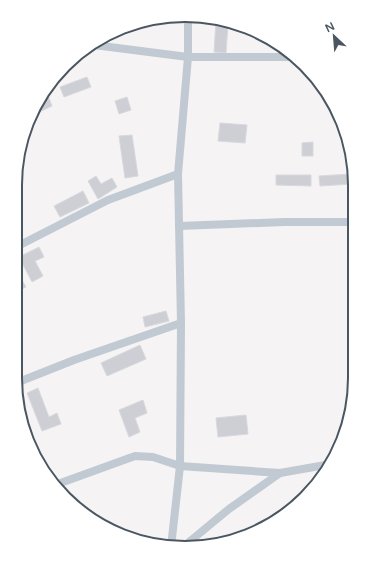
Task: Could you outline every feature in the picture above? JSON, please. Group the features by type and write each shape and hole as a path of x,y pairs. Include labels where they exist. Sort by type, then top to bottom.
{"street":[{"path":"172,541 180,466 181,322 178,174 188,57 188,22"},
{"path":"100,46 188,57 285,57"},
{"path":"22,244 108,200 178,174"},
{"path":"179,226 284,222 348,222"},
{"path":"22,381 74,360 181,322"},
{"path":"60,483 134,456 153,457 180,466 280,472 323,465"},
{"path":"190,541 229,509 280,472"}],"building":[{"path":"216,25 228,28 226,53 214,52"},
{"path":"87,77 91,87 64,97 60,87"},
{"path":"48,96 52,106 40,112 44,103"},
{"path":"127,97 131,110 119,114 115,101"},
{"path":"220,123 247,125 245,143 218,141"},
{"path":"132,135 138,176 125,178 119,136"},
{"path":"313,142 313,156 302,156 302,143"},
{"path":"348,174 348,184 320,186 319,176"},
{"path":"276,175 311,175 311,186 276,185"},
{"path":"96,176 101,184 112,178 117,187 98,199 88,181"},
{"path":"83,191 89,203 60,217 54,206"},
{"path":"39,247 44,257 35,261 43,276 32,282 22,263 22,256"},
{"path":"22,280 26,287 22,289"},
{"path":"166,311 169,321 145,327 143,317"},
{"path":"140,345 146,359 107,376 101,363"},
{"path":"38,388 49,417 57,413 61,424 42,431 27,393"},
{"path":"143,400 147,413 135,418 140,432 129,437 119,410"},
{"path":"246,415 248,434 218,437 216,418"}]}
